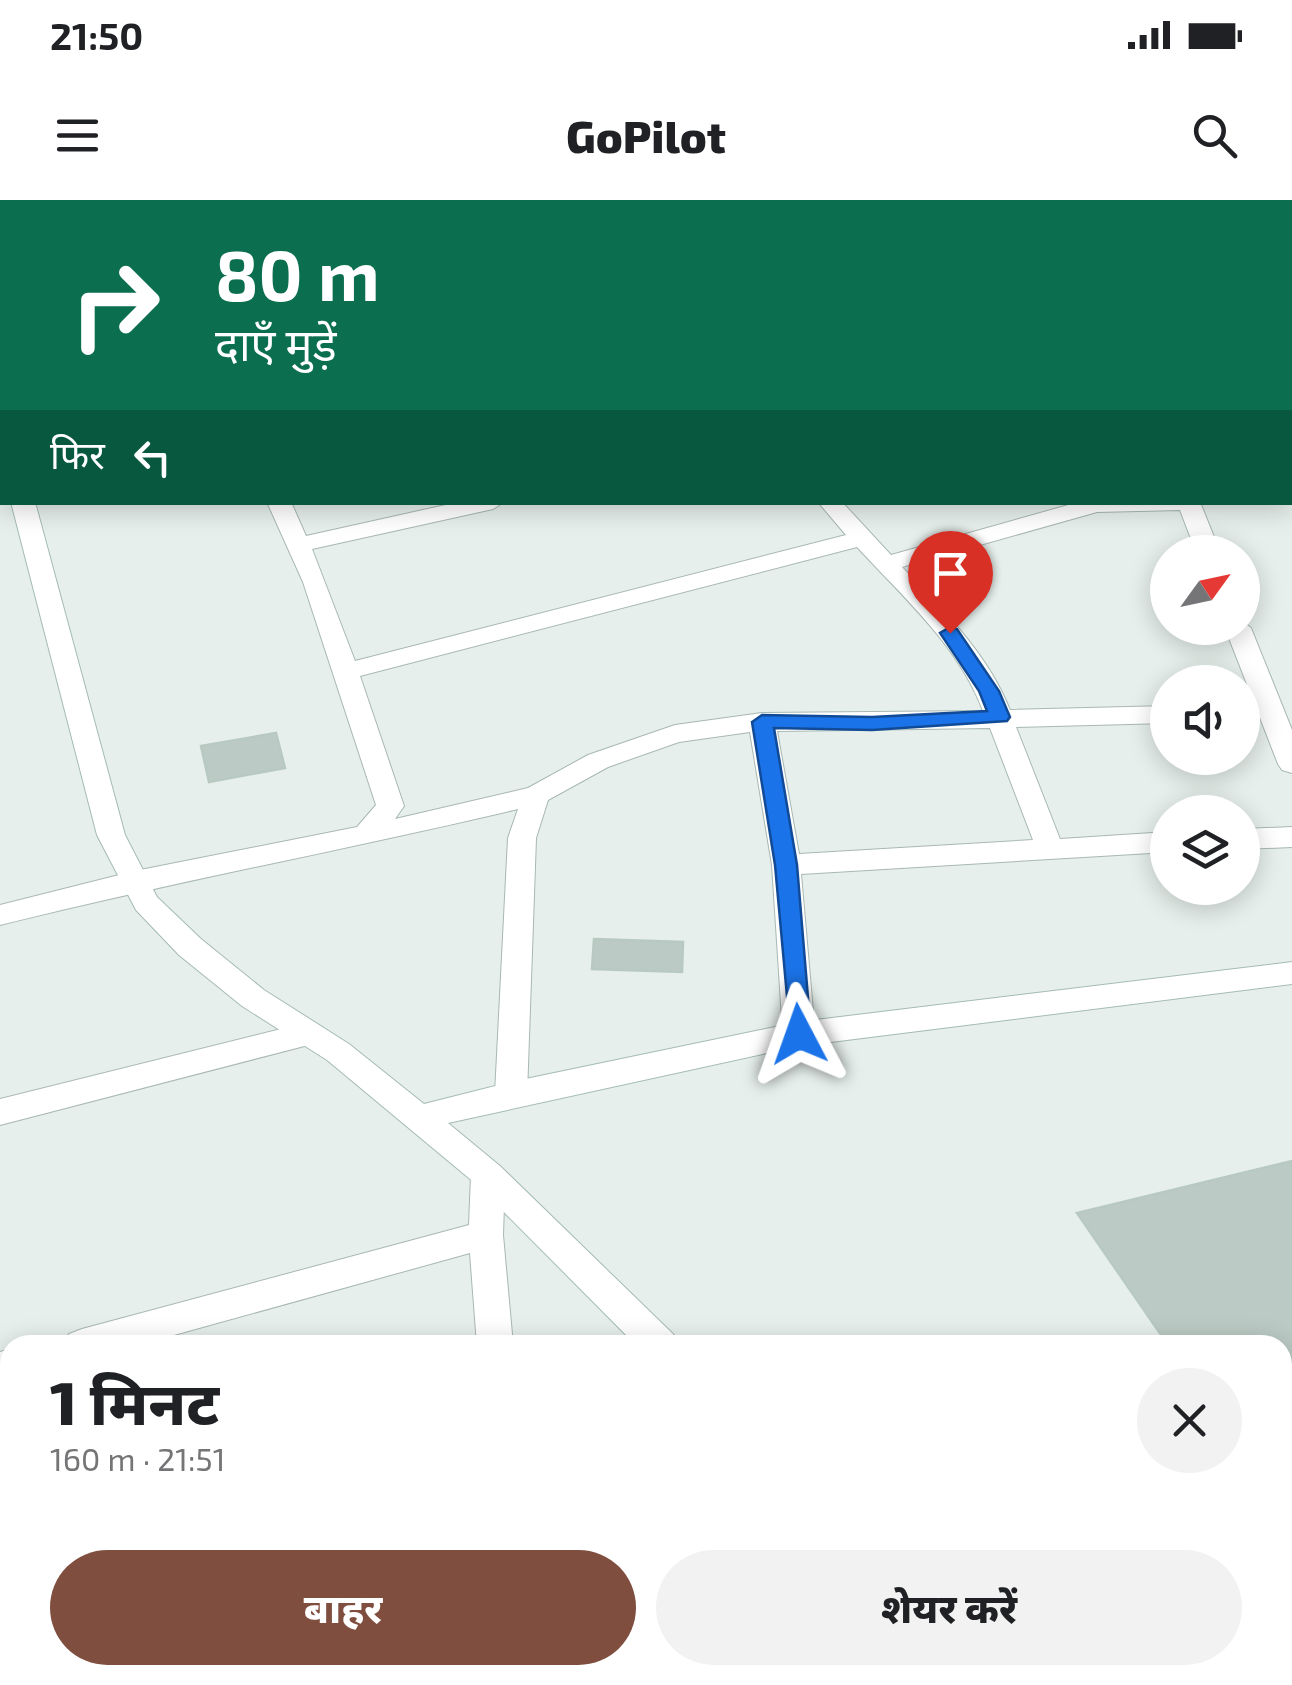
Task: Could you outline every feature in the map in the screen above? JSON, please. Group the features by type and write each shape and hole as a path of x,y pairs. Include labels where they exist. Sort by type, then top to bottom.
{"street":[{"path":"25,505 111,836 146,903 190,948 254,998 338,1052 416,1120 488,1175 650,1335"},
{"path":"280,505 390,806 366,835"},
{"path":"298,545 479,505"},
{"path":"832,505 950,633 989,691 1049,846"},
{"path":"888,564 1096,505"},
{"path":"1190,505 1201,535"},
{"path":"344,672 863,538"},
{"path":"1245,645 1292,764"},
{"path":"1260,711 1271,711"},
{"path":"0,915 135,881 366,835 536,794 598,761 675,734 762,722 872,723 1150,714"},
{"path":"762,722 786,865 799,1034"},
{"path":"511,1094 522,838 536,794"},
{"path":"1260,838 1292,837"},
{"path":"786,865 1150,843"},
{"path":"416,1120 511,1094 799,1034 1292,973"},
{"path":"0,1112 309,1034"},
{"path":"488,1175 486,1235 494,1335"},
{"path":"119,1335 486,1235"}],"building":[{"path":"276,733 285,768 209,782 201,746"},
{"path":"594,939 683,942 682,972 592,969"},
{"path":"1292,1161 1292,1335 1161,1335 1077,1213"}],"route":[{"path":"799,1034 786,865 762,722 872,723 1000,717 989,691 950,633"}]}
